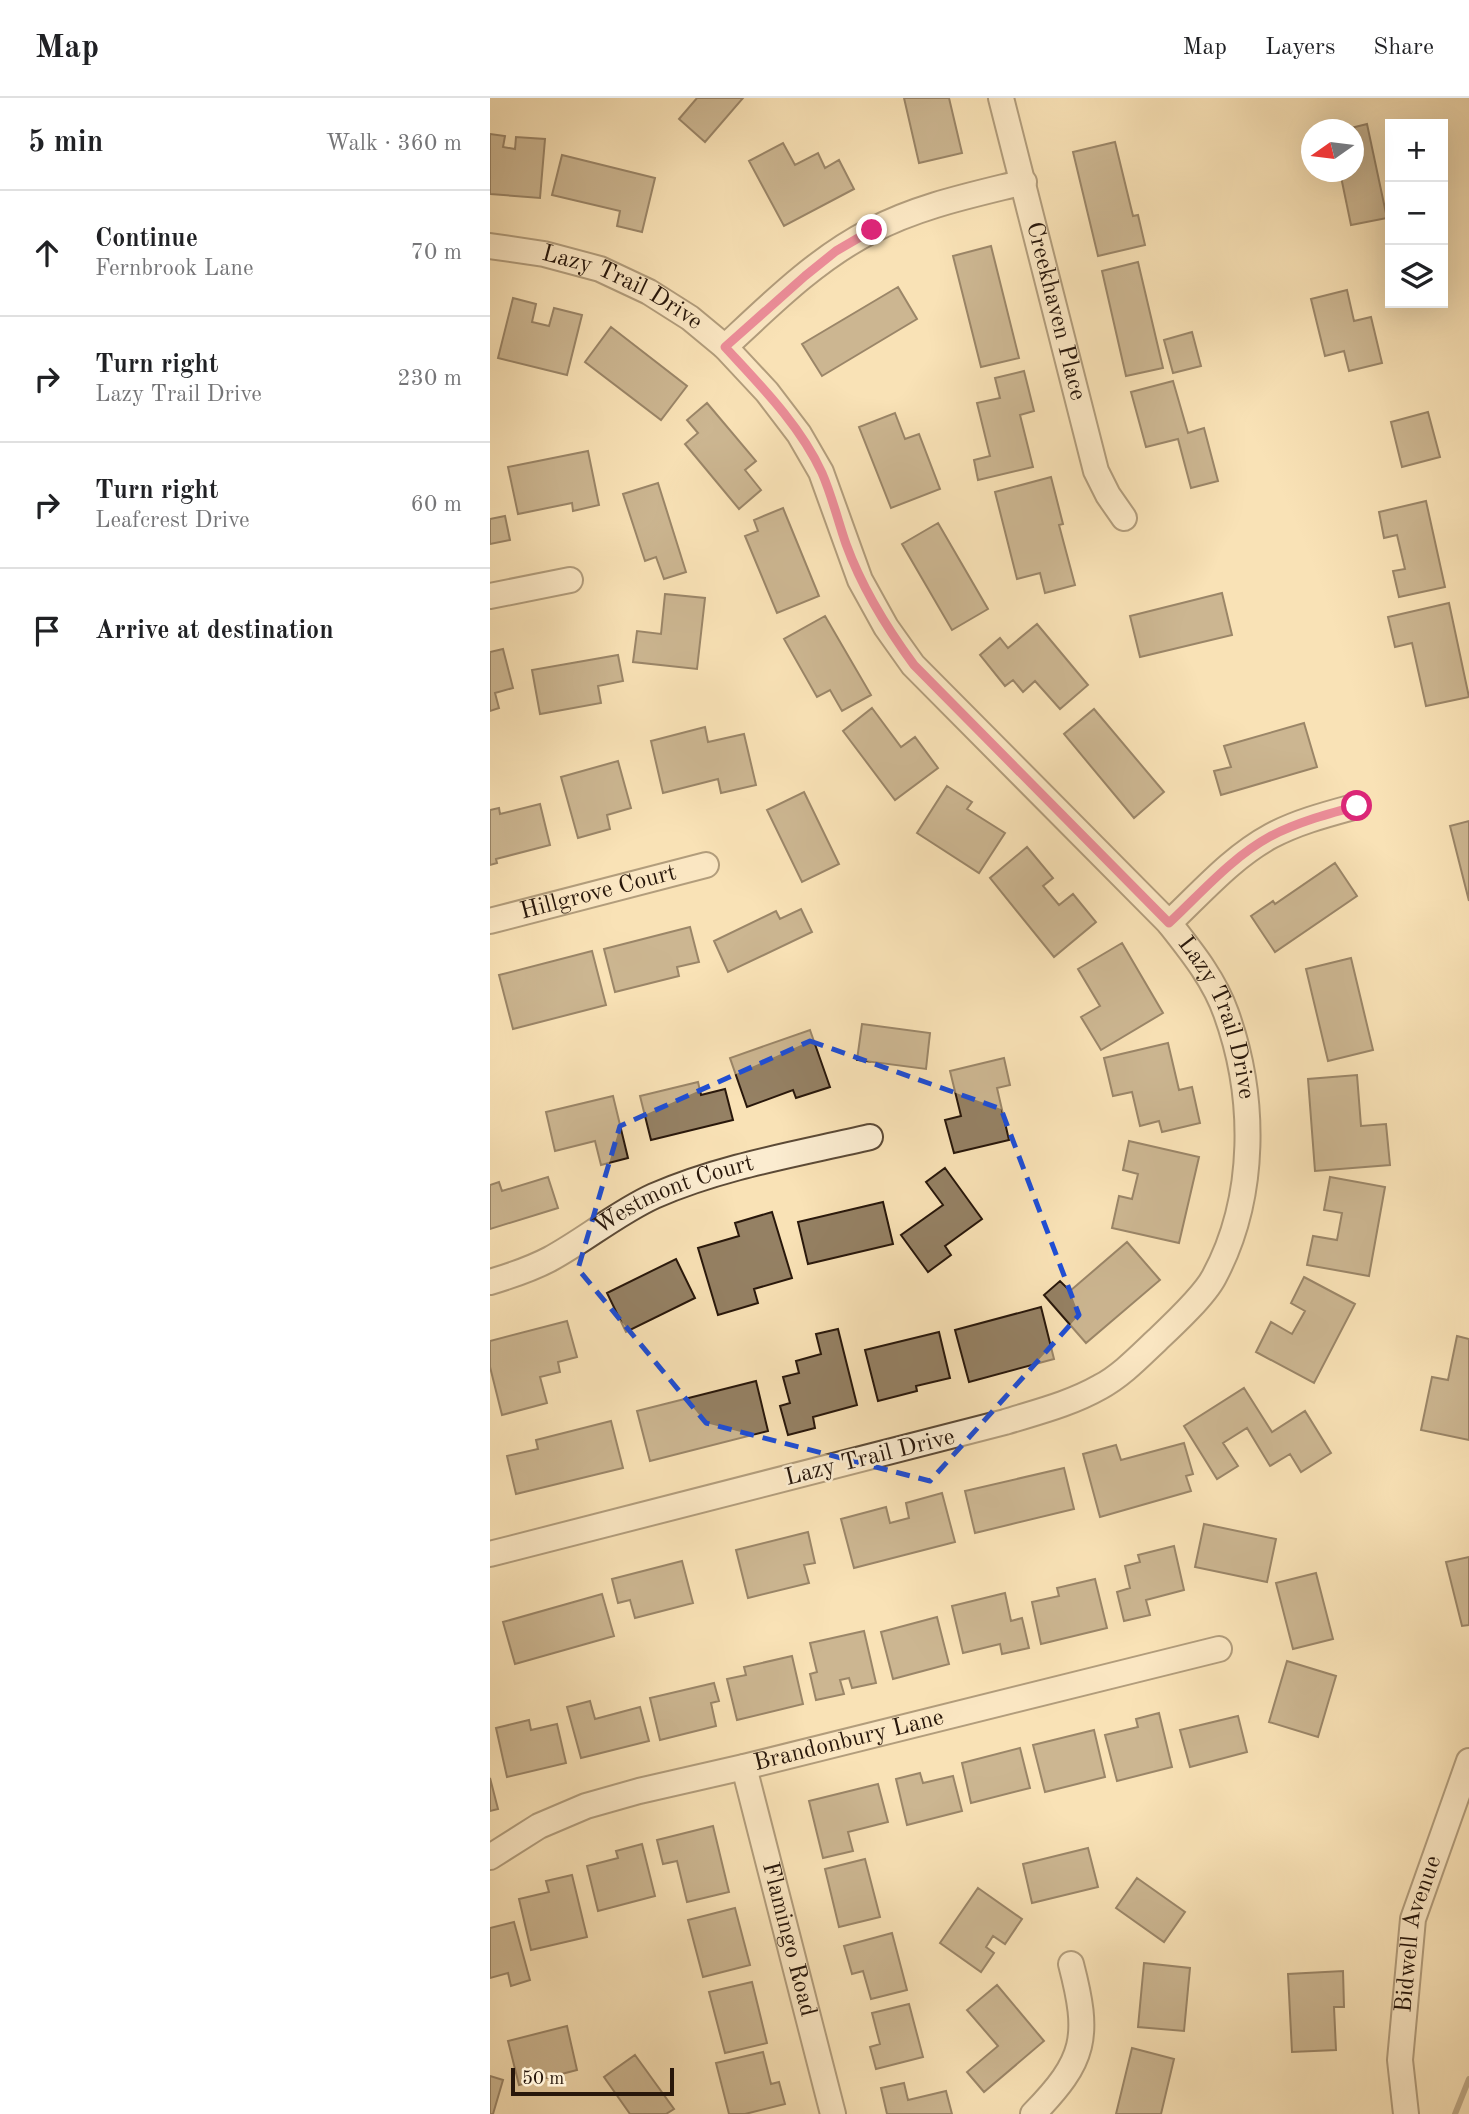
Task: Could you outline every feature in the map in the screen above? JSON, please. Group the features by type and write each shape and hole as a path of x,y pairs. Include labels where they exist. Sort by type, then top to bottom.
{"street":[{"name":"Creekhaven Place","path":"1001,98 1096,471 1108,495 1125,518"},
{"path":"725,347 836,251 872,230 915,211 1024,182"},
{"name":"Lazy Trail Drive","path":"490,246 544,254 600,269 649,292 690,318 725,347 767,392 799,434 821,472 860,580 886,627 914,665 1169,923 1199,960 1226,1011 1240,1062 1247,1114 1247,1172 1235,1229 1213,1279 1178,1321 1142,1355 1101,1387 1005,1423 490,1553"},
{"path":"490,596 570,580"},
{"path":"1169,923 1241,855 1271,836 1310,820 1357,806"},
{"name":"Hillgrove Court","path":"490,921 706,865"},
{"name":"Westmont Court","path":"490,1282 512,1276 548,1260 614,1218 691,1181 870,1136"},
{"name":"Brandonbury Lane","path":"490,1857 539,1826 586,1806 1219,1649"},
{"name":"Bidwell Avenue","path":"1406,2114 1400,2060 1413,1919 1469,1761"},
{"name":"Flamingo Road","path":"744,1767 834,2114"},
{"path":"1032,2114 1066,2077 1078,2054 1083,2027 1080,1996 1071,1964"}],"highlighted area":[{"path":"810,1041 1001,1109 1079,1315 930,1481 706,1423 578,1269 620,1126"}],"building":[{"path":"697,98 743,98 705,142 679,119"},
{"path":"904,98 949,98 962,153 919,163"},
{"path":"1367,124 1385,218 1351,225 1342,182 1364,182 1364,125"},
{"path":"490,134 505,136 503,147 515,149 516,137 545,139 540,198 490,194"},
{"path":"1115,142 1133,216 1138,215 1145,245 1098,256 1073,152"},
{"path":"783,143 795,165 818,153 825,168 839,160 854,189 784,226 749,161"},
{"path":"562,155 655,178 642,232 617,226 620,211 552,195"},
{"path":"991,246 1019,358 981,367 953,256"},
{"path":"1138,262 1163,368 1126,376 1102,271"},
{"path":"898,287 917,319 822,376 802,344"},
{"path":"1347,290 1354,321 1371,317 1382,363 1349,371 1344,351 1325,356 1311,299"},
{"path":"513,298 536,304 532,322 549,326 554,308 582,315 567,375 498,358"},
{"path":"611,327 687,386 661,420 585,362"},
{"path":"1192,332 1201,366 1173,373 1164,340"},
{"path":"1024,371 1034,411 1020,415 1033,467 978,480 974,460 990,456 977,403 1000,398 995,378"},
{"path":"1173,381 1188,433 1204,428 1218,481 1191,488 1178,439 1146,447 1131,392"},
{"path":"707,403 756,461 745,470 761,490 739,509 685,444 698,433 687,420"},
{"path":"1428,412 1440,457 1402,467 1391,422"},
{"path":"895,413 905,439 919,434 940,489 891,508 859,427"},
{"path":"588,451 599,505 573,511 572,503 518,514 508,467"},
{"path":"1051,477 1063,524 1059,525 1075,585 1045,593 1040,573 1017,579 995,492"},
{"path":"658,483 686,572 664,579 656,557 645,561 623,494"},
{"path":"1426,501 1445,587 1399,597 1393,571 1405,569 1397,535 1384,538 1379,512"},
{"path":"783,508 819,596 777,613 745,536 758,531 754,520"},
{"path":"505,516 510,540 490,544 490,519"},
{"path":"938,523 988,609 952,630 902,544"},
{"path":"1222,593 1232,635 1140,657 1130,616"},
{"path":"665,594 705,598 697,669 633,662 637,631 661,634"},
{"path":"1449,603 1469,697 1426,706 1412,643 1395,647 1388,617"},
{"path":"825,616 871,695 842,711 830,690 817,697 784,639"},
{"path":"1037,624 1088,685 1060,709 1035,681 1023,692 1013,680 1005,686 980,655 1000,638 1008,648"},
{"path":"503,649 513,688 495,693 499,708 490,711 490,652"},
{"path":"618,655 623,681 598,686 601,703 540,714 532,670"},
{"path":"872,708 901,747 915,737 938,768 895,800 843,731"},
{"path":"1094,709 1164,792 1134,818 1064,734"},
{"path":"1304,723 1317,767 1221,795 1214,771 1231,767 1224,746"},
{"path":"705,727 708,742 744,734 756,785 721,793 718,779 663,793 651,741"},
{"path":"618,761 631,808 607,815 610,829 578,838 561,777"},
{"path":"947,786 972,802 967,809 1005,833 979,873 917,833"},
{"path":"804,792 839,864 802,882 767,810"},
{"path":"540,804 550,845 496,859 497,863 490,865 490,810 499,808 500,814"},
{"path":"1469,821 1469,901 1450,826"},
{"path":"1027,847 1053,878 1043,886 1059,905 1073,894 1096,922 1054,957 990,878"},
{"path":"1335,863 1357,896 1275,952 1251,916 1273,901 1275,904"},
{"path":"801,909 812,932 728,972 714,941 776,911 780,919"},
{"path":"690,927 699,962 677,967 679,976 615,992 604,949"},
{"path":"1122,943 1163,1013 1101,1050 1081,1017 1100,1006 1078,969"},
{"path":"592,951 606,1005 513,1029 499,975"},
{"path":"1351,958 1373,1050 1328,1061 1306,969"},
{"path":"862,1024 930,1033 926,1069 857,1060"},
{"path":"810,1030 830,1087 796,1098 793,1090 747,1107 730,1058"},
{"path":"1168,1043 1179,1090 1192,1087 1200,1123 1162,1132 1159,1121 1140,1126 1132,1092 1113,1096 1104,1058"},
{"path":"1004,1058 1010,1085 997,1088 1009,1140 954,1153 945,1120 961,1116 950,1071"},
{"path":"1357,1075 1361,1126 1386,1124 1390,1165 1315,1171 1308,1079"},
{"path":"698,1082 701,1095 725,1089 733,1120 651,1140 640,1096"},
{"path":"613,1096 628,1158 601,1165 595,1141 555,1151 546,1112"},
{"path":"1129,1141 1199,1157 1179,1243 1112,1228 1119,1196 1132,1199 1138,1174 1123,1170"},
{"path":"945,1168 982,1219 945,1246 951,1255 928,1272 901,1235 943,1205 926,1182"},
{"path":"548,1177 558,1208 490,1229 490,1185 499,1182 502,1191"},
{"path":"1330,1177 1385,1187 1369,1276 1307,1265 1313,1236 1337,1240 1342,1213 1324,1210"},
{"path":"883,1202 893,1244 808,1264 798,1222"},
{"path":"772,1212 792,1278 754,1289 758,1303 718,1315 698,1248 739,1236 735,1223"},
{"path":"1127,1242 1160,1280 1086,1343 1044,1295 1060,1281 1070,1291"},
{"path":"676,1259 695,1298 626,1332 607,1293"},
{"path":"1304,1277 1355,1304 1314,1383 1256,1352 1271,1322 1292,1334 1305,1311 1291,1303"},
{"path":"1041,1307 1054,1359 969,1382 955,1330"},
{"path":"567,1321 577,1357 558,1362 560,1372 540,1377 547,1403 502,1415 490,1367 490,1341"},
{"path":"838,1329 857,1405 813,1417 815,1428 788,1435 780,1406 790,1403 783,1377 799,1373 796,1361 821,1354 816,1334"},
{"path":"939,1332 950,1378 916,1386 917,1391 878,1401 865,1350"},
{"path":"1457,1336 1469,1339 1469,1440 1421,1430 1432,1377 1448,1380"},
{"path":"756,1381 768,1431 650,1461 637,1411"},
{"path":"1244,1388 1272,1432 1305,1411 1331,1453 1301,1472 1290,1454 1270,1466 1247,1428 1223,1443 1238,1466 1217,1479 1184,1426"},
{"path":"611,1421 623,1468 516,1494 507,1456 538,1449 536,1440"},
{"path":"1184,1443 1193,1474 1186,1476 1191,1491 1100,1517 1083,1454 1116,1445 1121,1460"},
{"path":"1064,1468 1074,1509 975,1533 965,1491"},
{"path":"942,1493 955,1542 854,1568 841,1519 886,1507 890,1523 909,1518 906,1503"},
{"path":"1204,1524 1276,1539 1267,1582 1195,1567"},
{"path":"808,1532 815,1563 804,1565 809,1583 748,1598 736,1550"},
{"path":"1174,1546 1184,1590 1146,1600 1150,1615 1124,1621 1117,1592 1130,1588 1125,1566 1140,1562 1138,1555"},
{"path":"1469,1557 1469,1625 1462,1626 1446,1562"},
{"path":"682,1561 693,1603 635,1618 630,1600 618,1603 612,1579"},
{"path":"1316,1573 1333,1639 1293,1649 1276,1583"},
{"path":"1095,1579 1107,1628 1041,1644 1032,1602 1059,1596 1057,1588"},
{"path":"1005,1593 1011,1621 1022,1618 1029,1648 1002,1654 1000,1644 963,1653 952,1606"},
{"path":"602,1594 614,1636 515,1664 503,1622"},
{"path":"937,1617 949,1664 893,1679 881,1632"},
{"path":"864,1631 876,1683 852,1688 849,1678 840,1680 844,1694 816,1700 810,1674 817,1672 810,1643"},
{"path":"792,1656 803,1704 737,1720 727,1679 746,1675 744,1667"},
{"path":"1287,1661 1336,1676 1318,1737 1269,1722"},
{"path":"714,1683 719,1701 711,1703 716,1726 660,1740 650,1698"},
{"path":"590,1701 595,1719 640,1707 649,1741 581,1758 567,1707"},
{"path":"1159,1713 1172,1767 1117,1781 1105,1735 1138,1727 1136,1719"},
{"path":"1238,1716 1247,1752 1190,1767 1180,1730"},
{"path":"529,1720 531,1730 557,1724 566,1763 507,1777 496,1728"},
{"path":"1094,1730 1105,1777 1045,1792 1033,1745"},
{"path":"1020,1748 1030,1788 971,1803 962,1763"},
{"path":"920,1773 923,1783 953,1776 962,1811 907,1825 896,1779"},
{"path":"490,1778 498,1809 490,1811"},
{"path":"878,1784 888,1822 848,1832 853,1851 823,1858 809,1801"},
{"path":"713,1826 729,1892 687,1902 677,1861 663,1864 657,1840"},
{"path":"642,1844 655,1896 598,1911 587,1866 618,1858 616,1851"},
{"path":"1088,1848 1098,1887 1032,1903 1023,1864"},
{"path":"865,1859 880,1917 839,1927 825,1869"},
{"path":"572,1875 587,1937 531,1950 519,1899 549,1892 546,1881"},
{"path":"1137,1878 1185,1912 1164,1942 1116,1908"},
{"path":"978,1888 1022,1919 1005,1944 993,1936 986,1947 994,1953 981,1972 940,1943"},
{"path":"735,1908 750,1965 703,1977 688,1920"},
{"path":"514,1922 530,1980 511,1986 508,1973 490,1978 490,1928"},
{"path":"892,1933 907,1990 871,1999 863,1971 852,1974 844,1946"},
{"path":"1144,1963 1190,1968 1184,2031 1138,2027"},
{"path":"1343,1971 1344,2007 1334,2007 1336,2050 1292,2052 1288,1974"},
{"path":"752,1982 767,2043 725,2053 709,1992"},
{"path":"997,1985 1044,2041 984,2092 967,2072 998,2046 967,2010"},
{"path":"909,2004 923,2057 876,2069 870,2047 880,2044 872,2013"},
{"path":"567,2026 577,2070 519,2085 508,2041"},
{"path":"1132,2048 1174,2059 1161,2114 1116,2114"},
{"path":"763,2052 771,2084 779,2082 785,2104 745,2114 729,2114 716,2063"},
{"path":"635,2055 674,2109 666,2114 630,2114 604,2077"},
{"path":"490,2076 503,2080 493,2114 490,2114"},
{"path":"904,2083 908,2100 946,2091 952,2114 887,2114 881,2088"}],"waterway":[{"path":"1455,2114 1469,2079"}],"route":[{"path":"872,230 836,251 725,347 767,392 799,434 821,472 860,580 886,627 914,665 1169,923 1241,855 1271,836 1310,820 1357,806"}]}
